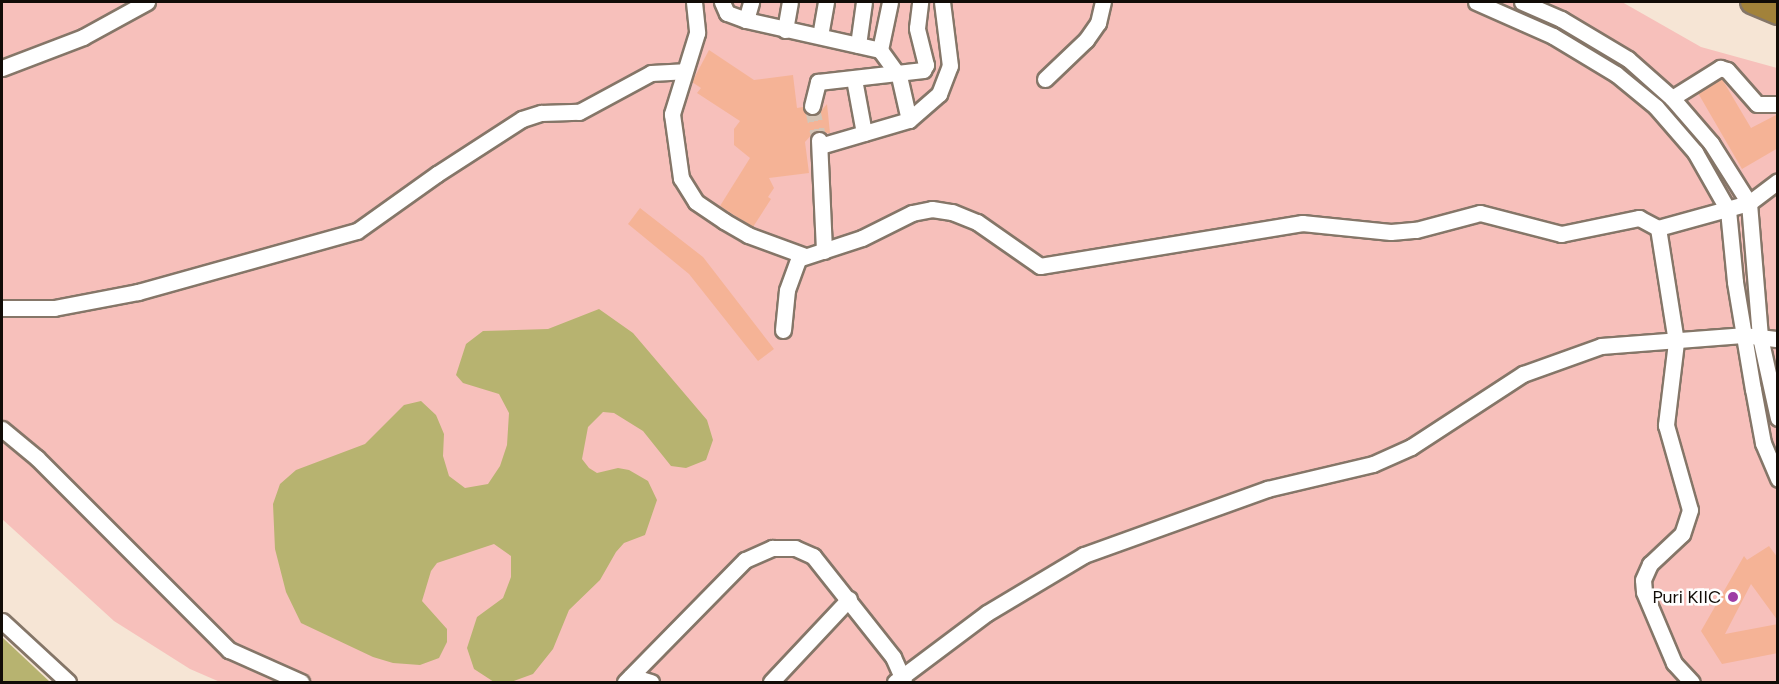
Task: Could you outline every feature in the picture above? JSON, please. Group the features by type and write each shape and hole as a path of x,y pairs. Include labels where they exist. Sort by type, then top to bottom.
{"highway":[{"path":"1752,2 1778,13"}],"street":[{"path":"2,68 83,37 147,2"},
{"path":"694,2 697,33 677,86 672,124 676,161 688,191 696,202 748,235 805,256"},
{"path":"722,2 727,13 746,20 880,50 899,76 909,120"},
{"path":"746,20 751,2"},
{"path":"785,30 790,2"},
{"path":"820,36 826,2"},
{"path":"858,45 864,2"},
{"path":"880,50 890,2"},
{"path":"812,106 818,82 920,73 926,65 917,28 920,2"},
{"path":"824,251 820,143 909,120 928,106 947,81 950,66 942,2"},
{"path":"1046,79 1086,40 1098,23 1102,2"},
{"path":"1476,2 1552,36 1616,74 1656,107 1695,152 1728,210 1743,335 1763,442 1778,479"},
{"path":"1522,2 1561,19 1628,60 1672,98 1711,143 1749,203 1760,337 1778,418"},
{"path":"1672,98 1720,68 1727,70 1757,104 1778,104"},
{"path":"2,308 54,308 138,292 349,234 377,220 437,174 522,119 541,113 579,112 651,74 684,71"},
{"path":"854,79 864,133"},
{"path":"783,330 794,265 805,256 862,238 904,217 932,209 952,212 977,222 1040,266 1302,223 1391,232 1416,230 1480,213 1562,234 1639,218 1658,228 1749,203 1778,181"},
{"path":"1658,228 1676,342 1666,425 1690,510 1689,522 1675,543 1650,564 1643,580 1648,608 1674,663 1692,682"},
{"path":"628,679 745,560 772,548 795,548 813,556 849,599 901,680 987,613 1084,555 1267,489 1373,464 1411,447 1523,374 1601,346 1676,342 1743,335 1778,339"},
{"path":"2,429 37,459 229,650 243,659 301,682"},
{"path":"771,682 849,599"},
{"path":"2,621 68,682"},
{"path":"628,679 651,682"}],"shaded area":[{"path":"2,2 1622,2 1701,47 1777,68 1777,682 220,682 190,669 114,621 2,519"},
{"path":"599,309 633,333 707,420 713,440 706,460 686,468 671,466 643,431 614,413 603,412 588,427 582,459 589,468 597,473 618,468 629,470 648,481 657,500 645,535 624,543 616,552 600,580 569,610 553,649 533,674 511,682 494,682 474,669 467,648 477,617 503,598 511,577 511,556 494,544 437,563 431,571 422,601 447,629 447,642 439,658 420,665 393,663 373,657 301,623 286,592 275,549 273,504 280,484 296,470 365,444 404,405 421,401 436,415 444,434 443,456 449,476 465,488 488,484 500,466 507,445 509,413 499,394 463,383 456,375 466,344 483,331 548,329"},
{"path":"2,637 50,682 2,682"}],"building":[{"path":"709,50 754,80 793,75 797,108 803,107 809,115 819,113 827,104 830,133 814,132 805,142 809,173 769,178 774,188 768,197 771,199 753,227 720,206 750,158 734,145 734,129 740,121 697,93 701,88 692,82"},
{"path":"1722,79 1751,128 1778,114 1778,148 1742,169 1698,93"},
{"path":"640,208 703,257 774,349 758,361 689,274 628,224"},
{"name":"Puri KIIC","path":"1769,546 1778,558 1778,621 1751,584 1725,634 1778,624 1778,653 1722,664 1701,631 1744,556 1747,560"}],"tunnel":[{"path":"812,106 819,140"}],"place":[{"name":"Puri KIIC","path":"1733,597"}]}
